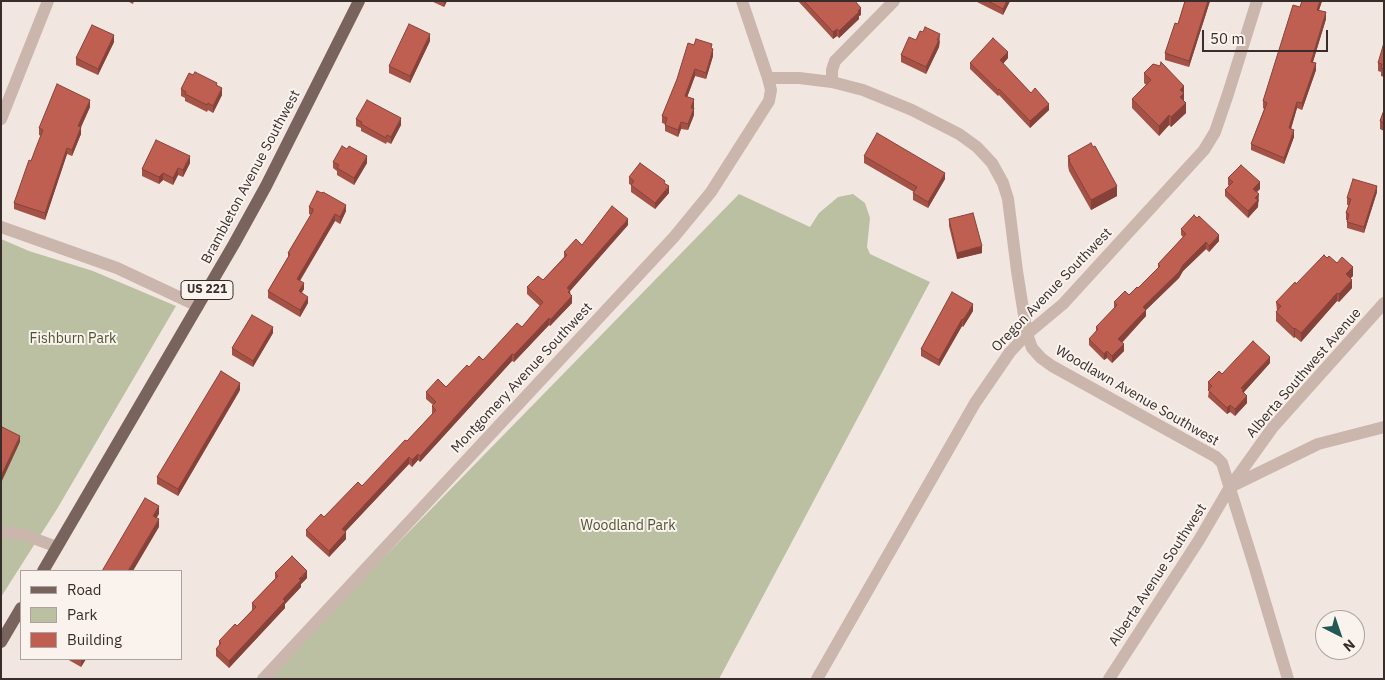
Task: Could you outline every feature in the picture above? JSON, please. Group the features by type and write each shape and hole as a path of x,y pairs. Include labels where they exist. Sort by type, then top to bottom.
{"main road":[{"name":"Brambleton Avenue Southwest","path":"43,570 198,306 266,186 359,1"},
{"path":"1,642 20,610"}],"street":[{"path":"2,117 48,1"},
{"path":"742,1 768,78"},
{"path":"832,82 832,70 835,61 894,1"},
{"name":"Oregon Avenue Southwest","path":"817,679 980,396 1010,352 1027,334 1063,304 1204,150 1215,132 1226,102 1257,1"},
{"name":"Woodlawn Avenue Southwest","path":"768,78 799,78 832,82 862,90 912,110 959,134 977,147 992,164 1002,183 1011,212 1017,271 1027,334 1032,348 1041,358 1216,457 1222,463 1288,679"},
{"name":"Montgomery Avenue Southwest","path":"263,679 692,216 711,192 766,108 771,90 768,78"},
{"path":"1,227 117,268 198,306"},
{"name":"Alberta Southwest Avenue","path":"1230,487 1273,427 1384,303"},
{"path":"1230,487 1318,444 1384,427"},
{"name":"Alberta Avenue Southwest","path":"1109,679 1199,540 1230,487"},
{"path":"2,533 22,534 57,547"}],"green space":[{"name":"Woodland Park","path":"739,194 810,227 819,213 838,197 853,194 865,203 870,218 867,247 870,254 930,282 719,679 265,679"},
{"name":"Fishburn Park","path":"1,239 29,251 93,271 176,306 57,509 1,597"}],"building":[{"path":"804,1 855,1 861,8 839,31 837,29 833,32"},
{"path":"988,1 1007,1 1003,9"},
{"path":"1185,1 1208,1 1189,61 1165,53 1175,23 1178,24"},
{"path":"1302,1 1320,1 1317,10 1326,12 1311,62 1316,63 1302,103 1297,102 1289,128 1294,130 1284,158 1251,144 1267,103 1263,101 1293,5 1300,7"},
{"path":"409,24 430,34 410,76 389,66"},
{"path":"92,25 114,35 98,69 76,58"},
{"path":"925,27 940,34 926,67 901,55 909,37 916,40 920,31 923,32"},
{"path":"993,38 1008,52 1000,60 1031,93 1035,88 1049,104 1030,121 970,63"},
{"path":"696,39 712,44 711,48 713,49 706,73 695,69 685,96 694,99 691,108 694,108 688,124 681,122 678,130 665,125 667,118 662,116 677,79 688,43 694,45"},
{"path":"1383,46 1384,69 1381,68 1382,64 1378,63"},
{"path":"1161,62 1184,86 1180,90 1184,93 1180,97 1186,103 1171,117 1169,115 1159,126 1132,99 1151,80 1144,73 1153,64 1160,66"},
{"path":"195,72 217,83 216,85 222,88 213,106 185,94 186,92 181,89 189,73 193,75"},
{"path":"57,84 90,100 78,126 81,127 72,150 67,148 45,213 14,203 29,160 31,161 43,130 39,128"},
{"path":"367,100 401,118 391,137 387,135 386,138 361,124 362,122 356,119"},
{"path":"1384,110 1384,123 1380,121"},
{"path":"877,133 945,173 928,202 913,193 917,187 864,156"},
{"path":"156,140 190,156 183,170 178,168 173,178 163,173 159,177 142,169"},
{"path":"1091,143 1093,147 1095,146 1117,186 1091,200 1068,156"},
{"path":"342,146 347,149 349,146 367,156 354,178 337,168 339,165 333,162"},
{"path":"640,163 669,186 655,203 631,185 634,181 629,177"},
{"path":"1241,165 1260,182 1253,189 1259,194 1255,198 1258,200 1248,211 1225,190 1233,182 1228,178"},
{"path":"1353,179 1377,186 1364,227 1347,222 1349,214 1346,213 1351,199 1347,198"},
{"path":"317,191 323,192 346,205 340,217 335,214 297,279 304,283 299,291 308,297 300,310 268,291 313,211 309,207"},
{"path":"612,206 628,219 567,288 572,296 514,355 512,354 420,456 418,454 412,460 409,457 342,529 346,532 329,551 306,530 321,514 324,517 358,482 362,486 436,410 432,406 436,402 426,392 438,379 446,387 467,365 469,367 479,356 483,360 517,323 522,327 543,302 527,287 538,276 543,280 567,255 564,252 576,239 582,245"},
{"path":"973,213 982,246 957,253 949,219"},
{"path":"1194,215 1197,218 1199,216 1219,235 1209,246 1206,242 1143,307 1146,310 1118,339 1124,344 1112,356 1107,351 1104,354 1089,339 1098,329 1096,327 1117,305 1114,302 1125,291 1129,295 1160,266 1158,264 1186,234 1181,229"},
{"path":"1324,255 1327,258 1329,256 1337,263 1342,257 1353,267 1346,274 1352,280 1339,294 1337,293 1301,333 1276,312 1281,306 1276,302"},
{"path":"952,292 973,304 962,319 939,360 921,349"},
{"path":"252,315 273,327 253,361 232,348"},
{"path":"1253,341 1270,357 1241,388 1247,396 1235,409 1230,405 1227,408 1208,390 1212,386 1208,382 1219,371 1222,374"},
{"path":"221,371 240,383 178,489 157,477"},
{"path":"1,428 20,436 1,476"},
{"path":"145,498 159,506 153,516 159,519 129,570 103,570"},
{"path":"292,556 307,571 283,599 285,601 229,661 216,649 221,643 219,641 235,624 237,626 256,607 252,603 278,576 275,573"}]}
